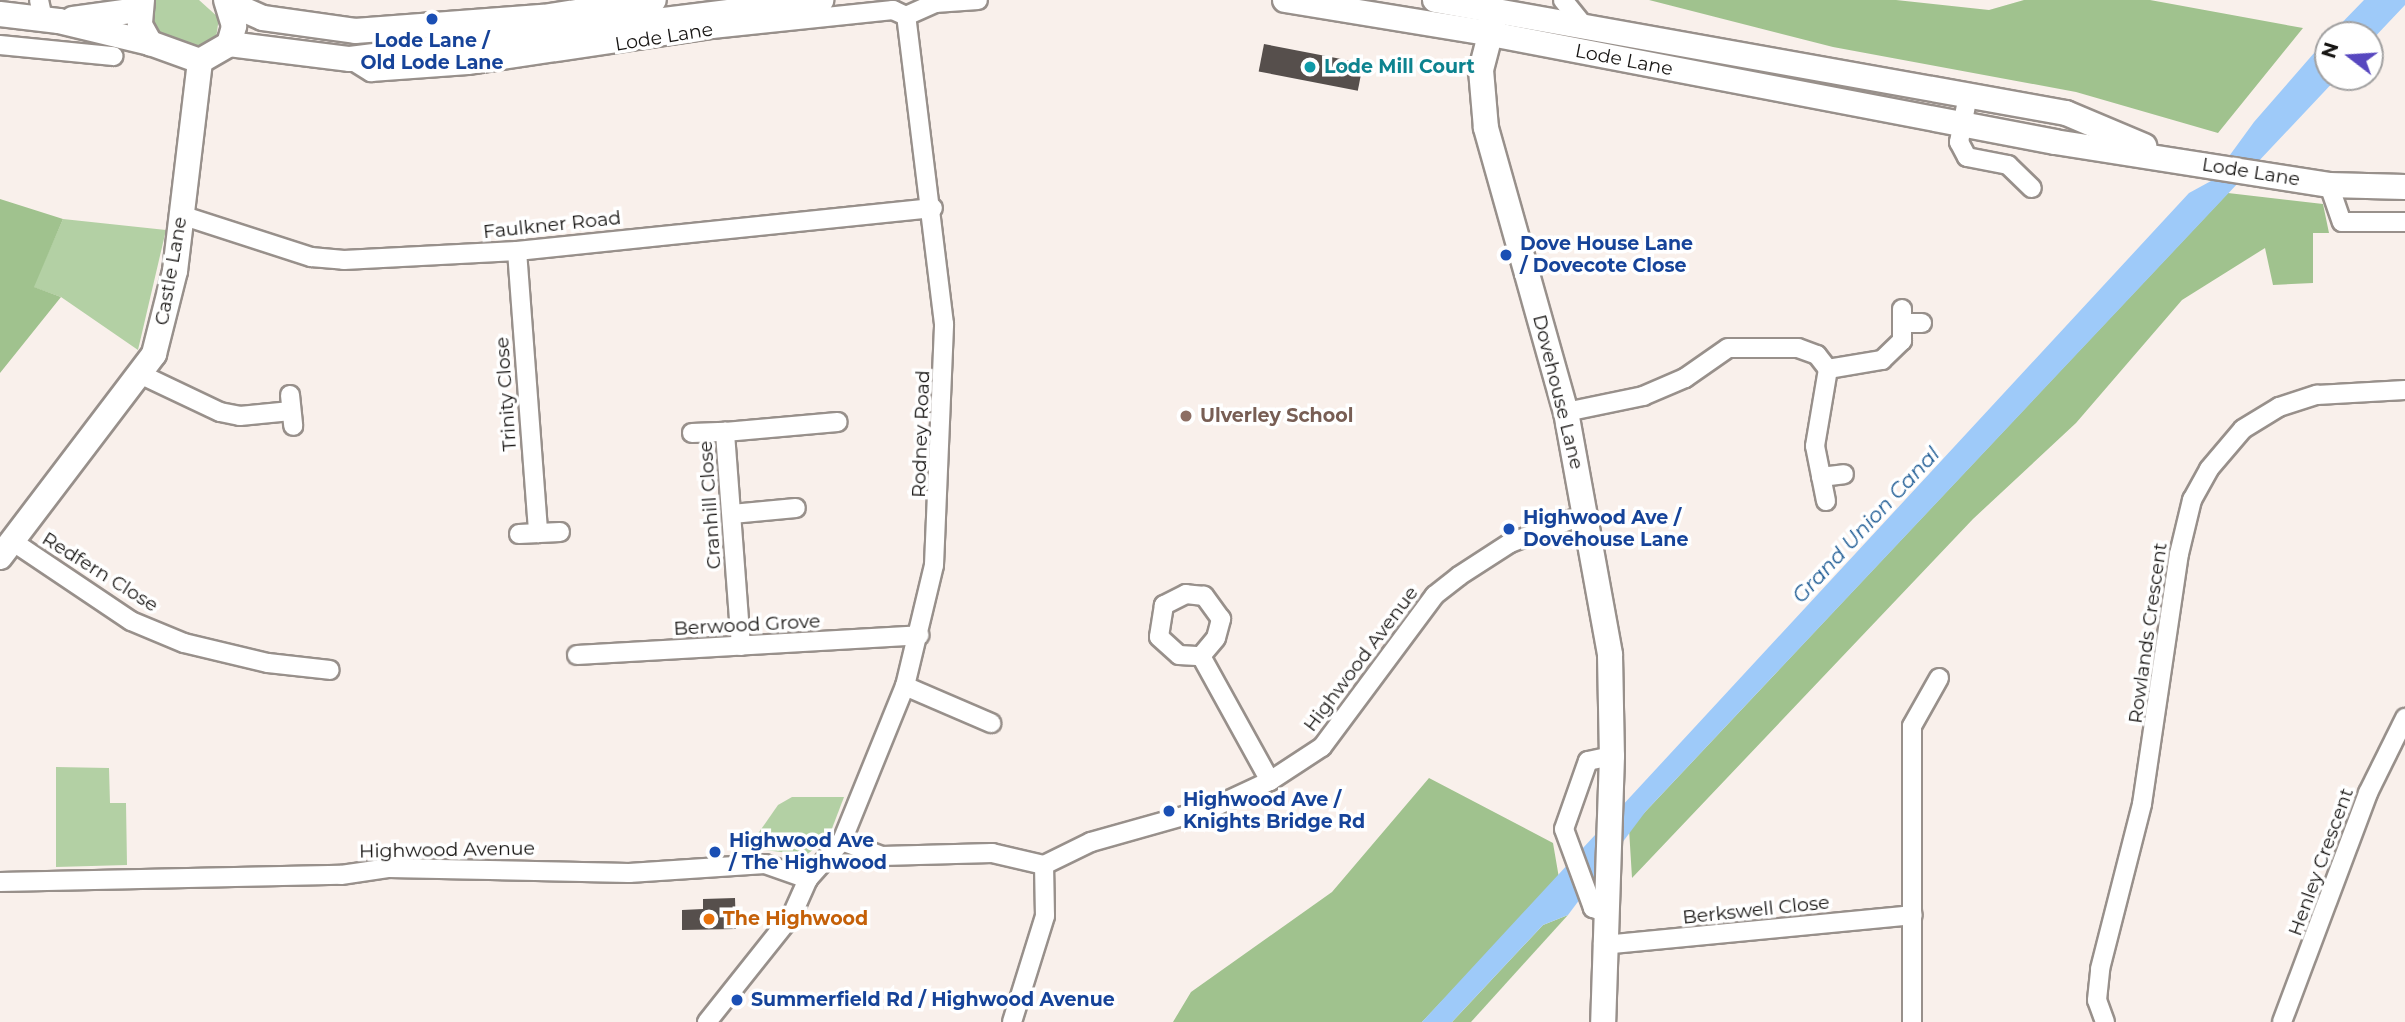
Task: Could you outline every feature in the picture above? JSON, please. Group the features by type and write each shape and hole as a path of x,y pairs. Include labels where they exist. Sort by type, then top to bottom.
{"main road":[{"name":"Lode Lane","path":"228,1 263,18 355,31 467,25 588,5 654,0"},
{"name":"Lode Lane","path":"229,44 350,59 752,4 821,0"},
{"name":"Lode Lane","path":"1284,0 1494,15 1585,27 1968,95 2066,113 2174,159"},
{"name":"Lode Lane","path":"1435,0 1963,122 2268,176 2329,184 2405,187"},
{"path":"47,13 150,43 200,61 229,44 234,26 228,1"},
{"path":"0,14 140,5 150,43"},
{"name":"Dovehouse Lane","path":"1494,15 1481,69 1486,128 1566,412 1609,654 1612,757 1604,912 1603,1022"},
{"name":"Castle Lane","path":"6,549 142,375 165,320 200,61"}],"street":[{"name":"Lode Lane","path":"350,59 371,72 468,65 712,29 893,10 906,16 935,3 978,0"},
{"path":"1563,0 1585,27"},
{"name":"Rodney Road","path":"708,1022 792,915 808,879 842,841 905,686 934,565 943,425 944,324 933,208 906,16"},
{"path":"0,45 113,56"},
{"path":"1968,95 1959,142 1967,157 2008,165 2032,188"},
{"path":"2329,184 2342,222 2405,222"},
{"name":"Faulkner Road","path":"181,215 312,257 517,251 933,208"},
{"name":"Trinity Close","path":"517,251 538,533"},
{"path":"1828,369 1894,354 1902,341 1902,316 1922,323"},
{"path":"1566,412 1643,396 1685,378 1728,348 1798,348 1817,355 1828,369 1815,446 1826,501"},
{"path":"142,375 220,412 240,416 291,411"},
{"name":"Rowlands Crescent","path":"2105,1022 2097,1000 2100,969 2142,804 2179,554 2192,500 2209,470 2243,429 2279,407 2317,395 2405,390"},
{"name":"Cranhill Close","path":"741,646 725,432 838,422"},
{"path":"692,433 725,432"},
{"path":"1821,477 1844,474"},
{"path":"732,514 796,509"},
{"name":"Highwood Avenue","path":"1044,865 1071,849 1152,828 1270,781 1339,729 1435,595 1510,543 1586,513"},
{"path":"519,534 560,532"},
{"name":"Redfern Close","path":"6,549 131,621 184,643 268,663 330,670"},
{"name":"Berwood Grove","path":"577,655 919,635"},
{"path":"1201,656 1270,781"},
{"path":"1912,1022 1912,726 1939,678"},
{"path":"905,686 991,723"},
{"name":"Henley Crescent","path":"2282,1022 2368,793 2405,718"},
{"path":"1604,912 1593,908 1589,885 1564,835 1588,761 1612,757"},
{"path":"842,841 882,856 992,853 1044,865 1045,916 1012,1022"},
{"name":"Highwood Avenue","path":"0,883 341,875 388,868 629,873 765,864 808,879"},
{"name":"Berkswell Close","path":"1603,945 1913,915"}],"green space":[{"path":"155,0 199,0 219,18 216,38 203,50 159,33 151,25"},
{"path":"1649,0 1896,0 1989,10 2024,0 2150,0 2303,28 2218,133 2076,92 1833,47"},
{"path":"2228,193 2323,204 2329,233 2313,233 2313,283 2273,285 2265,248 2182,300 2076,423 1973,519 1632,878 1629,829"},
{"path":"0,199 63,219 34,287 61,297 0,373"},
{"path":"63,219 166,230 138,350 61,297 33,287"},
{"path":"56,767 109,768 110,803 126,803 127,865 56,867"},
{"path":"1429,778 1553,843 1559,878 1422,1022 1173,1022 1191,992 1332,892"},
{"path":"792,797 844,797 828,839 806,855 748,848 778,805"},
{"path":"1568,915 1471,1022 1452,1022 1543,925"}],"water":[{"path":"2364,0 2405,0 2405,5 2384,27 2384,21 2344,21"},
{"path":"2314,53 2314,91 2325,91 1646,811 1568,915 1543,925 1452,1022 1422,1022 2189,193 2211,181 2254,122"}],"building":[{"name":"Lode Mill Court","path":"1264,44 1363,63 1358,91 1259,71"},
{"name":"The Highwood","path":"735,898 736,929 682,930 682,910 703,909 703,899"}],"place":[{"name":"Lode Lane / Old Lode Lane","path":"432,19"},
{"name":"Lode Mill Court","path":"1310,67"},
{"name":"Dove House Lane / Dovecote Close","path":"1506,255"},
{"name":"Ulverley School","path":"1186,416"},
{"name":"Highwood Ave / Dovehouse Lane","path":"1509,529"},
{"name":"Highwood Ave / Knights Bridge Rd","path":"1169,811"},
{"name":"Highwood Ave / The Highwood","path":"715,852"},
{"name":"The Highwood","path":"709,919"},
{"name":"Summerfield Rd / Highwood Avenue","path":"737,1000"}],"water label":[{"name":"Grand Union Canal","path":"1866,525"}]}
